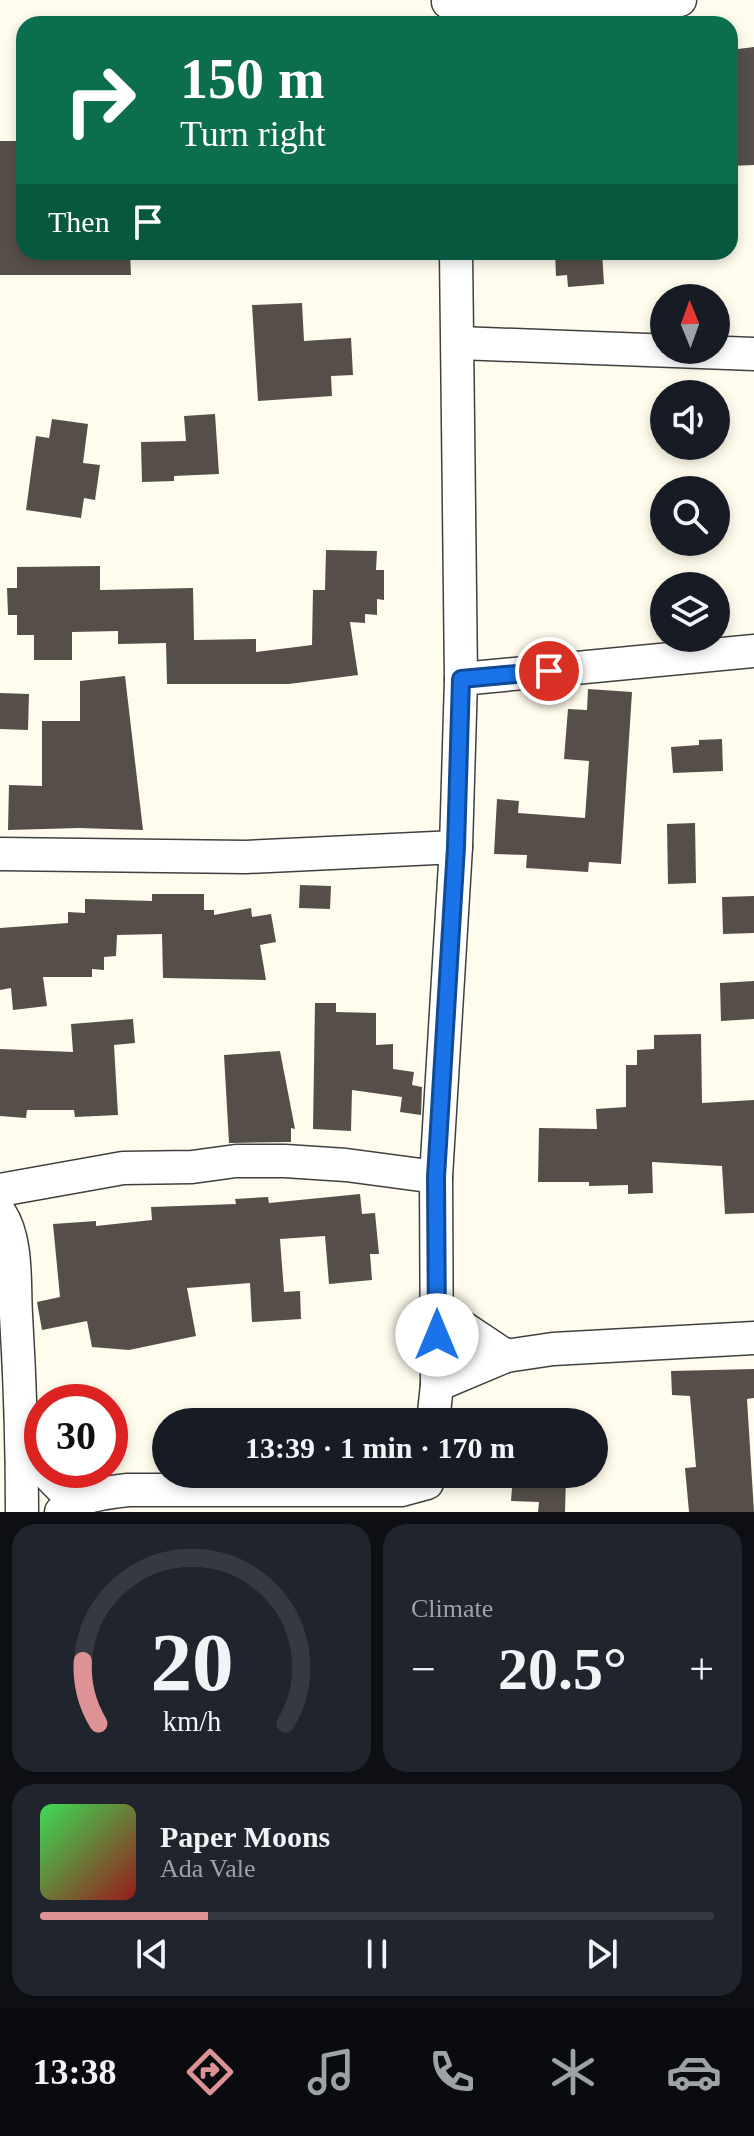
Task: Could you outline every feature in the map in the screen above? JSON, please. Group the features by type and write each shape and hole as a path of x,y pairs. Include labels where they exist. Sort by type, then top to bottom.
{"street":[{"path":"449,9 680,0"},
{"path":"435,1408 436,1177 456,847 461,679 456,260"},
{"path":"459,343 754,354"},
{"path":"461,679 754,651"},
{"path":"0,854 246,857 456,847"},
{"path":"0,1190 123,1168 192,1167 236,1161 285,1161 436,1177"},
{"path":"0,1213 7,1223 13,1254 27,1384"},
{"path":"437,1310 506,1356"},
{"path":"437,1385 506,1356 553,1349 754,1338"},
{"path":"22,1512 29,1488"},
{"path":"55,1488 68,1506 93,1494 128,1490 428,1490"}],"building":[{"path":"754,47 754,165 738,166 738,49"},
{"path":"0,141 16,141 16,260 130,260 131,275 0,275"},
{"path":"555,260 602,260 604,284 568,287 567,275 556,276"},
{"path":"302,303 304,341 351,338 353,375 331,376 332,396 258,401 252,305"},
{"path":"215,414 219,474 174,476 174,481 142,482 141,442 186,441 184,416"},
{"path":"52,419 88,424 83,463 100,465 95,500 84,498 81,518 26,510 36,436 49,438"},
{"path":"326,550 377,551 376,570 384,570 384,600 377,599 377,615 365,614 365,623 350,622 358,675 289,684 167,684 166,643 118,644 118,631 72,632 72,660 34,660 34,635 17,635 17,615 8,615 7,588 17,588 17,567 100,566 100,590 193,588 194,640 256,639 256,652 312,645 313,590 325,590"},
{"path":"125,676 143,830 8,830 9,785 42,786 42,721 80,721 80,681"},
{"path":"588,689 632,692 621,864 589,862 588,872 526,868 527,855 494,854 497,799 519,801 518,813 585,818 589,761 564,759 568,709 587,710"},
{"path":"0,693 29,694 28,730 0,729"},
{"path":"722,739 723,771 673,773 671,747 699,745 699,740"},
{"path":"695,823 696,883 668,884 667,824"},
{"path":"300,885 331,886 330,909 299,908"},
{"path":"152,894 204,894 204,910 214,910 214,915 251,908 252,917 271,914 276,942 260,945 266,980 163,978 162,934 117,935 116,956 104,957 104,970 92,969 92,977 43,977 47,1006 13,1010 11,988 0,990 0,928 68,923 68,912 85,913 85,899 152,901"},
{"path":"754,896 754,933 723,934 722,897"},
{"path":"754,981 754,1019 721,1021 720,983"},
{"path":"315,1003 336,1003 336,1012 376,1013 376,1045 393,1044 393,1069 414,1072 412,1085 422,1087 421,1115 400,1112 402,1097 352,1090 351,1131 313,1129"},
{"path":"133,1019 135,1043 114,1045 118,1115 75,1117 74,1110 27,1110 26,1118 0,1116 0,1049 73,1052 71,1024"},
{"path":"701,1034 702,1103 754,1100 754,1213 725,1214 722,1166 652,1162 653,1193 628,1194 628,1185 538,1182 539,1128 597,1129 596,1109 626,1107 626,1065 637,1065 637,1050 654,1049 654,1035"},
{"path":"280,1051 295,1129 291,1128 291,1142 229,1143 224,1055"},
{"path":"360,1194 362,1214 375,1213 379,1254 370,1254 372,1280 329,1284 325,1236 280,1239 284,1292 300,1291 301,1319 252,1322 250,1283 187,1288 196,1336 129,1350 92,1347 87,1321 42,1330 37,1302 60,1297 53,1224 96,1221 96,1226 152,1220 151,1207 236,1204 235,1199 268,1197 269,1203"},
{"path":"754,1369 754,1398 747,1399 754,1512 689,1512 685,1468 696,1467 690,1396 672,1395 671,1371"},
{"path":"512,1488 566,1488 565,1512 538,1512 539,1502 511,1501"}],"route":[{"path":"437,1335 436,1177 456,847 461,679 549,671"}]}
